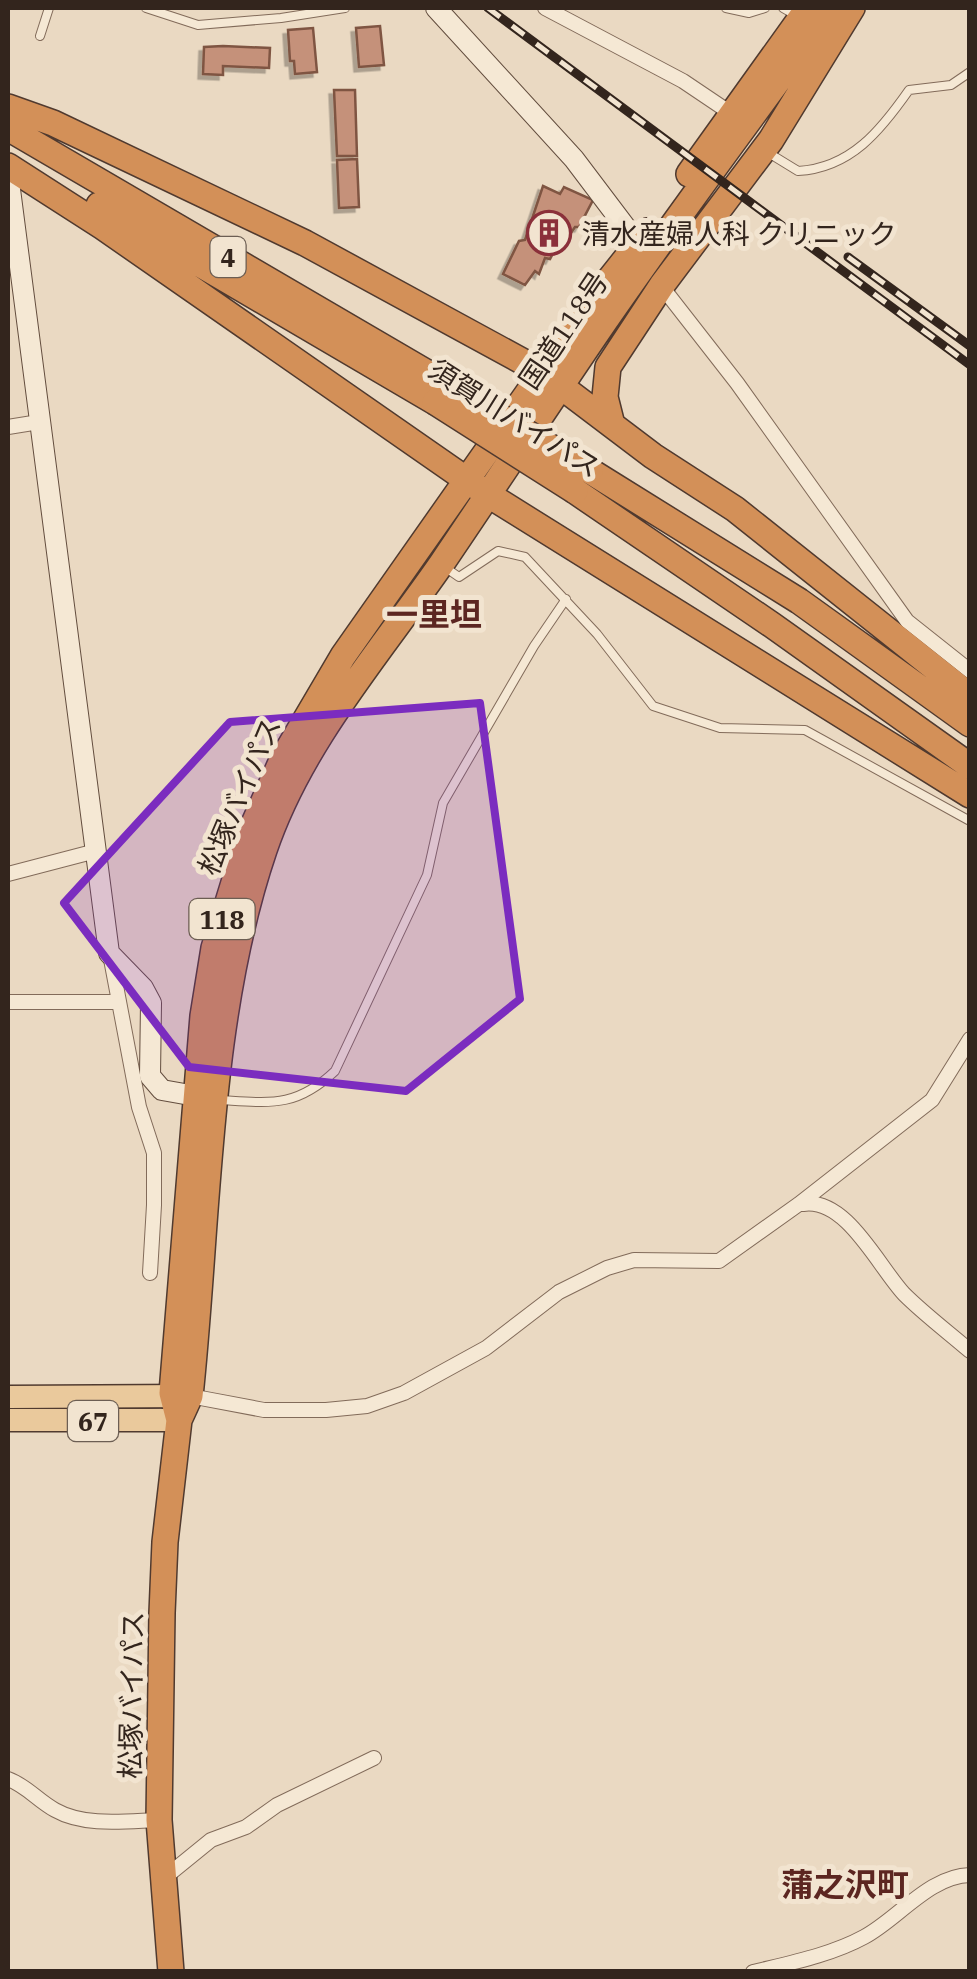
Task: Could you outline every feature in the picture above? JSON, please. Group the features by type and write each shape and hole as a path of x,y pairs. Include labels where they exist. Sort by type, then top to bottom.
{"highway":[{"name":"国道118号","path":"477,487 552,379 594,300 648,266 831,8"},
{"name":"118","path":"612,425 605,396 608,367 648,266 764,150 852,8"},
{"name":"国道118号","path":"648,266 732,114 797,11"},
{"path":"8,107 53,123 305,243 552,379 653,456 735,509 970,696"},
{"name":"須賀川バイパス","path":"8,128 583,481 799,601 970,724"},
{"name":"須賀川バイパス","path":"8,156 442,393"},
{"path":"8,166 103,227 477,487 970,795"},
{"name":"須賀川バイパス","path":"583,481 772,625 970,766"},
{"name":"松塚バイパス","path":"206,1098 255,881 282,808 302,768 364,670 441,564 477,487"},
{"name":"松塚バイパス","path":"171,1972 160,1820 165,1542 206,1098 214,948 229,893 283,758 343,656 477,487"}],"main road":[{"name":"67","path":"8,1397 180,1403"},
{"name":"67","path":"8,1420 180,1403"}],"street":[{"path":"436,8 574,159 907,621 970,671"},
{"path":"545,8 683,81 732,114"},
{"path":"8,174 110,952 140,1107 154,1153 150,1273"},
{"path":"8,428 39,422"},
{"path":"8,874 96,851"},
{"path":"110,952 152,1002 150,1076 162,1090 206,1098"},
{"path":"8,1002 118,1002"},
{"path":"180,1403 326,1410 380,1403 486,1348 559,1292 606,1268 634,1260 720,1261 932,1100 970,1039"},
{"path":"799,1204 815,1202 828,1206 854,1230 904,1293 970,1351"},
{"path":"162,1880 211,1840 246,1827 277,1805 374,1758"},
{"path":"8,1779 24,1785 56,1811 85,1819 160,1820"},
{"path":"753,1972 822,1954 864,1937 938,1884 970,1875"}],"lane":[{"path":"40,36 49,8"},
{"path":"146,8 198,24 281,18 344,8"},
{"path":"726,8 749,13 765,8"},
{"path":"764,150 798,171 830,164 856,152 882,129 908,90 951,86 970,72"},
{"path":"441,564 458,577 498,551 525,557 566,599 652,706 720,728 804,730 970,821"},
{"path":"206,1098 282,1104 317,1088 334,1071 427,875 443,803 534,646 566,599"}],"highlighted area":[{"path":"480,703 520,999 406,1091 189,1067 64,903 230,722"}],"building":[{"path":"380,26 384,65 359,67 356,28"},
{"path":"313,28 317,72 295,74 288,30"},
{"path":"204,47 270,48 269,68 223,66 223,75 203,74"},
{"path":"334,90 355,90 357,156 337,156"},
{"path":"357,159 359,207 339,208 337,160"},
{"name":"清水産婦人科 クリニック","path":"543,186 560,194 564,187 593,200 579,227 566,240 560,240 550,259 545,258 539,274 535,271 525,285 503,274 519,241 525,240"}],"railway":[{"path":"488,8 970,365"},
{"path":"848,257 970,346"}],"place":[{"name":"清水産婦人科 クリニック","path":"549,233"}],"district":[{"name":"一里坦","path":"434,614"},
{"name":"蒲之沢町","path":"845,1884"}]}
